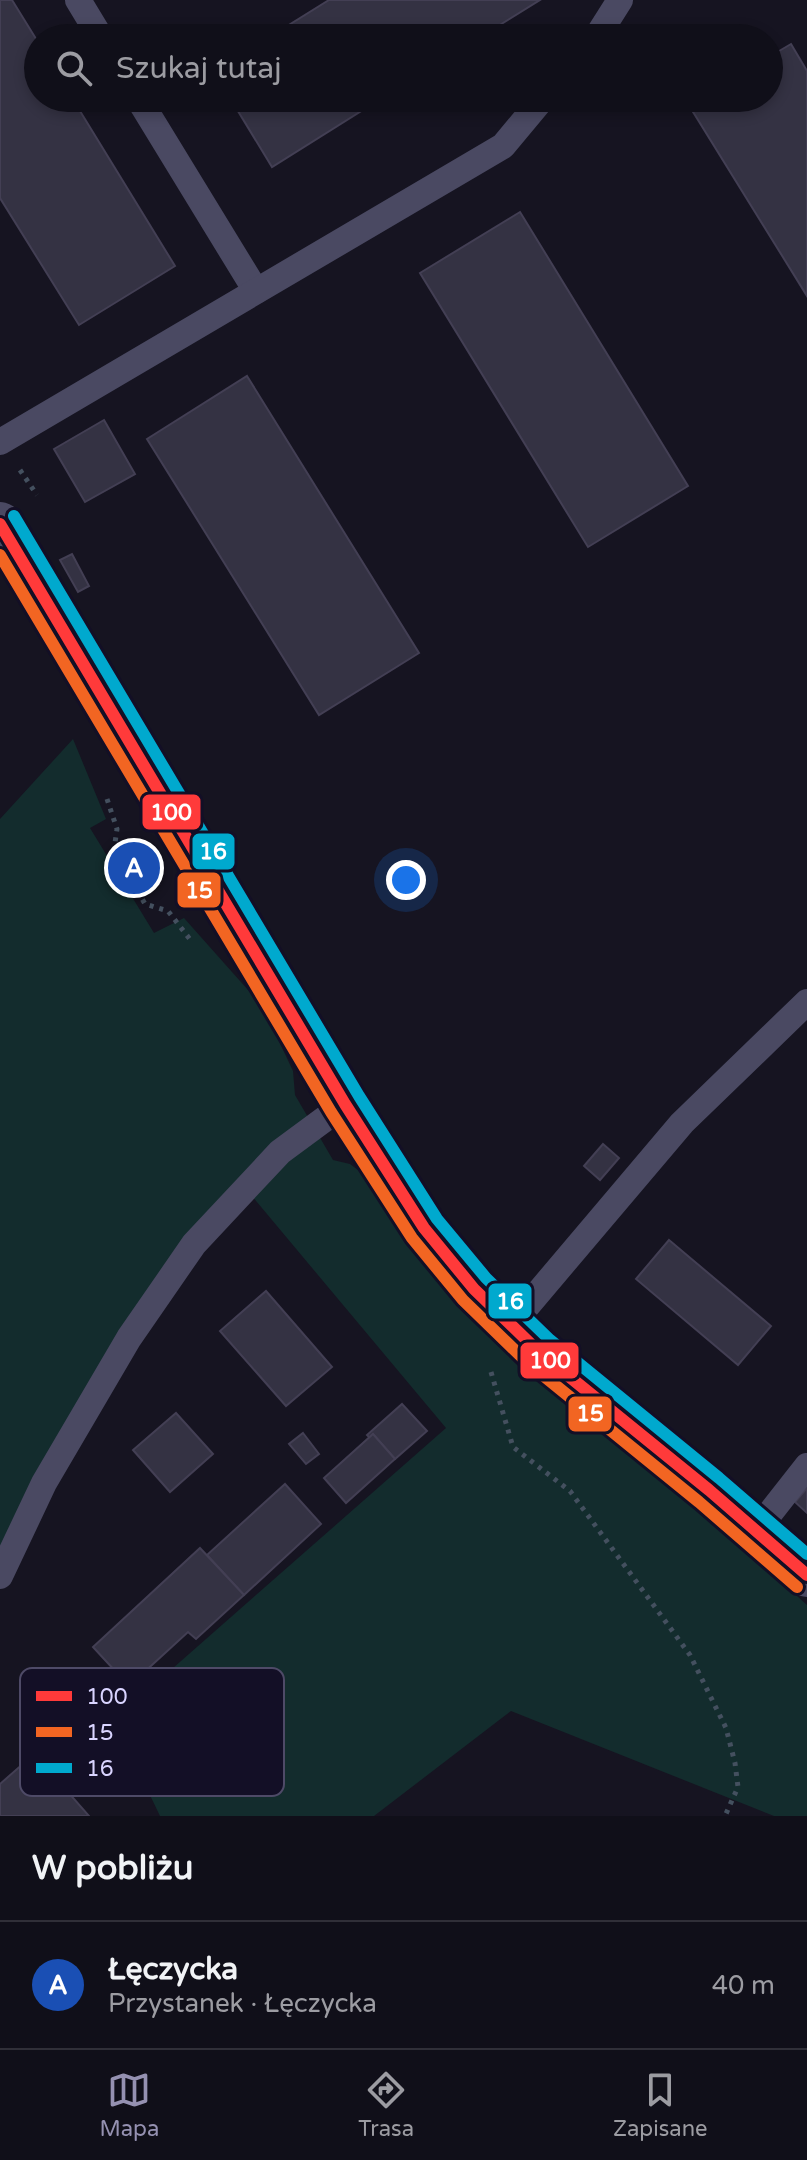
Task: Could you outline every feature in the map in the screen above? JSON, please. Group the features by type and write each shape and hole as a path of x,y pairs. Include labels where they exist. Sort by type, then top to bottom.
{"street":[{"path":"0,524 345,1104 424,1228 474,1289 539,1352 807,1575"}],"lane":[{"path":"78,0 93,24"},
{"path":"605,24 620,0"},
{"path":"147,112 256,291"},
{"path":"1,442 503,146 531,112"},
{"path":"511,1325 682,1123 807,1002"},
{"path":"0,1576 52,1469 129,1338 194,1244 280,1152 345,1104"},
{"path":"756,1531 807,1466"}],"path":[{"path":"1,442 42,504"},
{"path":"181,927 197,949"},
{"path":"488,1363 513,1447 570,1491 690,1655 726,1728 735,1763 738,1787 725,1816"}],"green space":[{"path":"73,739 106,819 90,828 154,933 184,918 256,999 293,1071 295,1095 333,1160 350,1164 358,1170 419,1256 807,1605 807,1816 774,1816 511,1711 374,1816 160,1816 150,1796 284,1796 284,1668 173,1668 446,1428 246,1189 194,1244 0,1575 0,819"}],"building":[{"path":"0,0 12,0 27,24 24,24 24,112 81,112 175,266 79,325 0,198"},
{"path":"329,0 540,0 501,24 290,24"},
{"path":"791,44 807,71 807,296 693,112 783,112 783,49"},
{"path":"239,112 360,112 272,167"},
{"path":"520,212 688,486 588,547 420,273"},
{"path":"247,376 419,653 319,715 147,439"},
{"path":"104,420 135,474 85,502 54,449"},
{"path":"72,554 89,586 78,592 60,560"},
{"path":"140,854 159,884 146,891 129,861"},
{"path":"603,1144 619,1158 600,1180 584,1166"},
{"path":"669,1240 771,1326 738,1365 636,1279"},
{"path":"266,1291 332,1367 286,1406 220,1331"},
{"path":"402,1404 427,1431 395,1459 373,1434 370,1438 367,1435"},
{"path":"176,1413 213,1454 170,1492 133,1450"},
{"path":"303,1433 319,1454 306,1464 289,1444"},
{"path":"373,1434 395,1459 346,1503 324,1478"},
{"path":"285,1484 321,1524 244,1595 207,1555"},
{"path":"807,1488 807,1513 795,1502"},
{"path":"200,1548 244,1595 196,1639 188,1632 149,1668 112,1668 93,1647"},
{"path":"20,1766 20,1796 71,1796 89,1816 0,1816 0,1784"}],"transit line":[{"name":"16","path":"14,516 359,1096 437,1219 486,1278 550,1340 807,1554"},
{"name":"100","path":"0,524 345,1104 424,1228 474,1289 539,1352 709,1490 807,1575"},
{"name":"15","path":"0,555 331,1112 412,1238 463,1300 528,1363 699,1502 797,1587"}],"place":[{"name":"Łęczycka","path":"134,868"}]}
